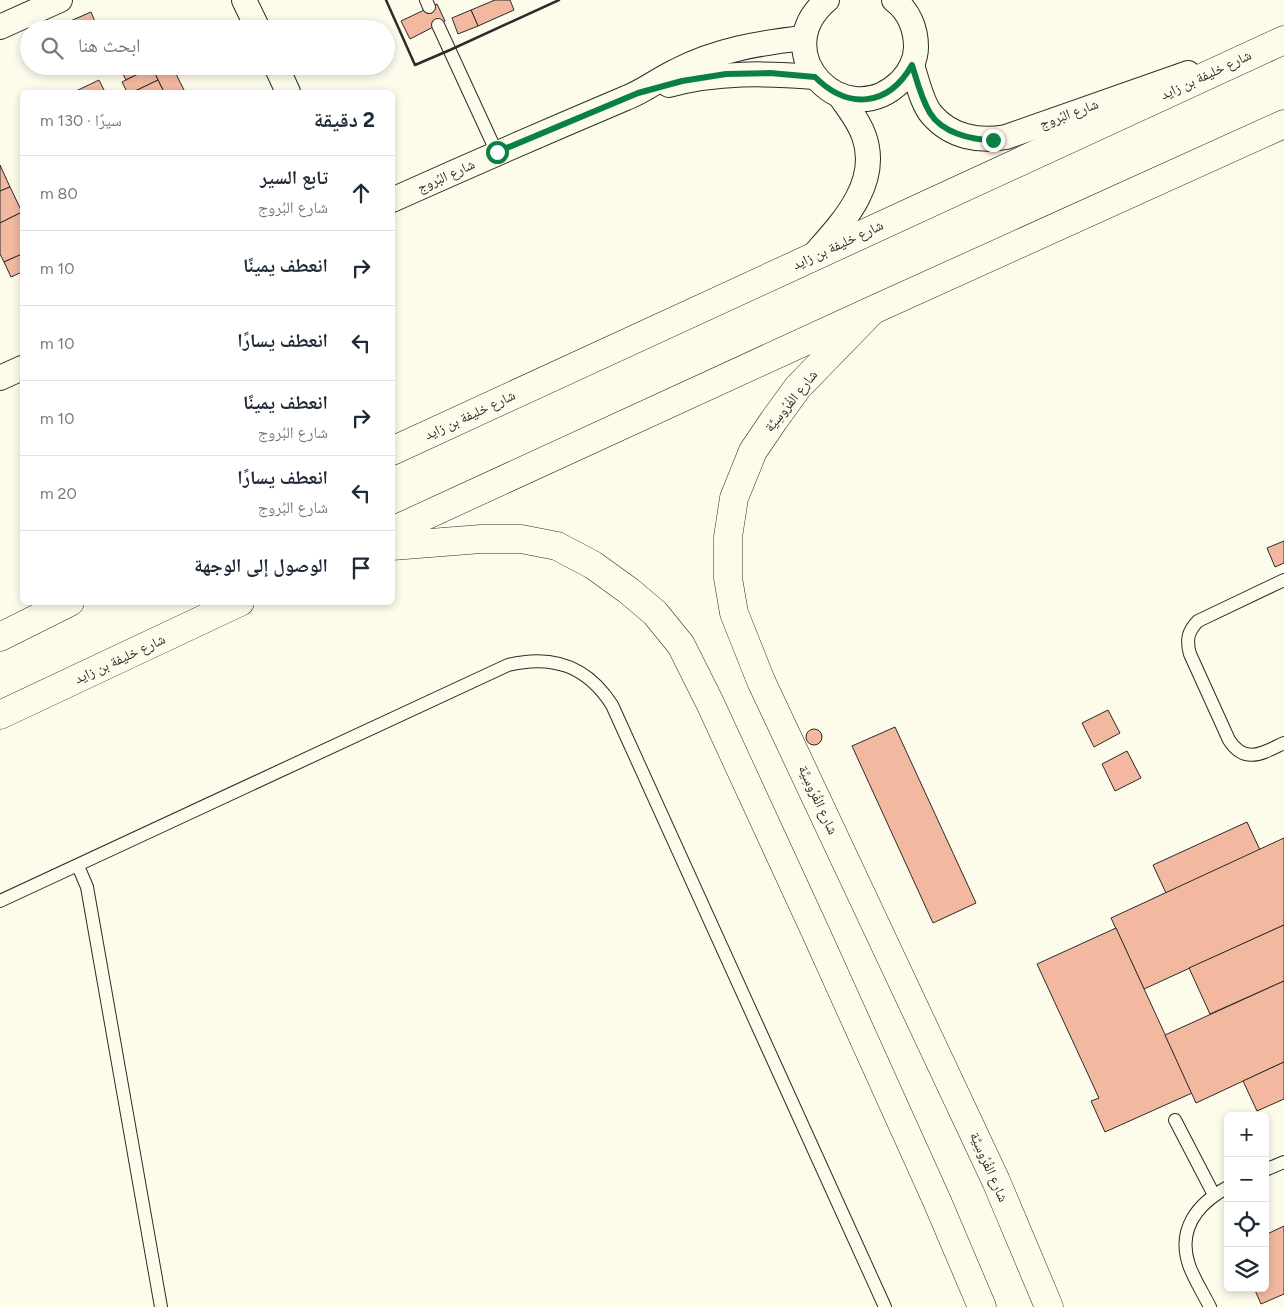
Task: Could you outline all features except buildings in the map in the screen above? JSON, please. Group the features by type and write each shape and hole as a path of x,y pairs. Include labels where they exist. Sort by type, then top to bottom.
{"main road":[{"name":"شارع خليفة بن زايد","path":"395,450 1273,45"},
{"path":"395,531 873,310 1284,124"},
{"name":"شارع الفُرُوسِيَّة","path":"873,310 798,387 753,452 734,498 728,537 728,578 733,604 744,640 761,681 996,1181 1049,1307"},
{"path":"395,546 481,539 521,539 557,546 593,564 629,591 655,613 681,645 703,688 816,933 937,1201 982,1307"},
{"path":"0,637 64,605"},
{"name":"شارع خليفة بن زايد","path":"0,715 234,605"}],"street":[{"path":"0,27 60,0"},
{"path":"244,0 254,20"},
{"path":"818,3 806,28 804,38 804,52 808,65 815,77 826,88 840,96 868,99 882,95 895,88 905,77 912,65 916,52 916,38 912,25 906,12 894,0"},
{"name":"شارع البُروج","path":"638,93 676,70 718,53 760,43 804,38"},
{"name":"شارع البُروج","path":"912,65 921,95 931,115 954,132 980,140 993,140 1273,45"},
{"name":"شارع البُروج","path":"395,199 497,152 638,93 682,81 726,74 770,73 815,77"},
{"path":"280,75 287,90"},
{"path":"810,258 848,215 859,198 867,174 868,156 864,136 840,96"},
{"path":"0,378 20,369"}],"lane":[{"path":"438,25 497,152"},
{"path":"1284,580 1198,621 1189,633 1188,640 1190,654 1234,747 1241,753 1258,755 1284,743"},
{"path":"0,901 508,665 525,661 543,660 560,663 576,670 590,678 603,690 612,705 885,1307"},
{"path":"78,866 87,887 162,1307"},
{"path":"1175,1120 1214,1195"},
{"path":"1269,1168 1284,1162"},
{"path":"1210,1307 1189,1265 1186,1248 1187,1233 1192,1218 1201,1205 1224,1189"}],"wall":[{"path":"386,0 395,20"},
{"path":"395,20 415,65 559,0"}],"route":[{"path":"497,152 638,93 682,81 726,74 770,73 815,77 826,88 840,96 868,99 882,95 895,88 905,77 912,65 921,95 931,115 954,132 966,137 993,140"}]}
